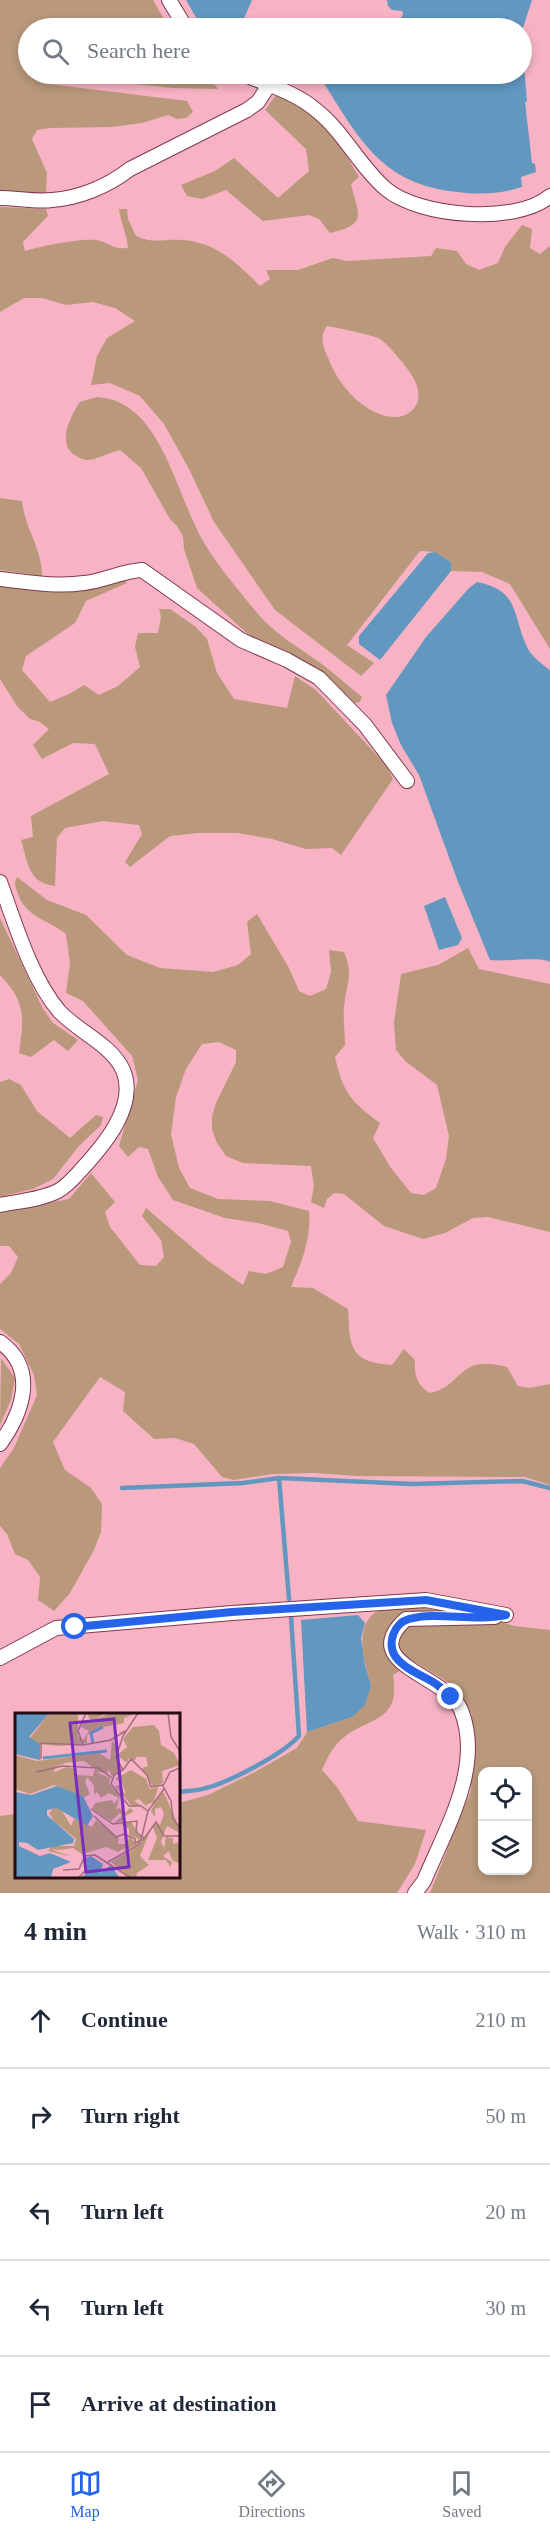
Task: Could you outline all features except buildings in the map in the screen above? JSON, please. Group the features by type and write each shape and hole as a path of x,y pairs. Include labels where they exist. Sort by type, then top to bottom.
{"street":[{"path":"169,0 180,18"},
{"path":"265,84 292,93 316,110 333,126 384,187 399,199 420,206 462,213 494,213 527,208 550,196"},
{"path":"0,198 52,200 96,190 117,180 130,169 247,110 258,102 269,86"},
{"path":"0,579 86,583 142,570 241,640 287,660 319,678 365,725 407,781"},
{"path":"0,882 27,951 48,994 60,1012 111,1054 123,1069 126,1086 126,1099 110,1136 70,1182 60,1190 46,1196 0,1205"},
{"path":"0,1342 15,1357 22,1370 24,1382 24,1394 19,1410 0,1444"},
{"path":"0,1658 56,1628 232,1612 426,1600 506,1615 487,1619 421,1617 406,1619 393,1635 391,1646 395,1657 436,1684 451,1697 460,1708 466,1731 463,1785 424,1881 415,1893"}],"shaded area":[{"path":"0,0 153,0 163,18 18,18 18,84 49,84 187,101 193,112 186,118 177,119 168,115 142,123 111,127 37,130 32,139 47,173 46,193 0,192"},
{"path":"134,84 214,84 218,89"},
{"path":"276,95 289,100 314,117 344,152 359,177 351,184 358,216 351,226 330,233 319,219 309,215 263,221 226,190 202,199 187,196 181,185 215,171 234,158 278,198 309,171 306,149 265,110"},
{"path":"0,207 46,209 48,216 23,242 25,251 80,240 96,240 118,248 128,248 119,209 127,209 128,219 136,236 159,241 182,240 216,249 243,269 260,286 270,279 266,270 298,270 333,258 347,261 431,256 436,248 457,251 466,264 479,270 498,263 505,247 522,225 532,229 530,248 540,254 550,246 550,649 510,584 482,572 451,571 451,562 435,552 420,551 347,645 374,663 361,676 275,610 214,522 189,469 164,424 140,396 110,383 91,385 97,356 107,338 135,321 115,308 93,302 66,305 42,298 24,298 0,312","holes":["327,326 383,341 415,381 418,398 412,410 399,417 391,417 373,411 357,400 343,385 333,369 324,347 322,339"]},
{"path":"97,397 119,402 137,414 152,432 164,453 193,522 208,550 258,614 279,634 325,666 362,697 360,702 355,703 326,677 301,660 250,636 197,588 184,549 183,536 170,519 141,468 120,450 87,460 71,452 66,439 72,415 80,402"},
{"path":"0,498 22,501 26,521 39,556 42,576 0,570"},
{"path":"123,578 127,583 86,601 75,623 26,656 22,670 50,702 84,685 99,695 118,686 140,667 135,647 138,633 158,633 161,617 159,609 170,609 196,627 207,639 217,673 234,699 287,708 295,676 316,690 386,765 393,779 341,855 332,848 306,849 272,839 238,833 197,833 170,836 130,867 125,862 142,834 139,825 103,821 65,828 57,838 55,886 39,881 34,876 21,840 33,837 31,816 109,774 95,744 73,743 42,759 33,745 49,729 40,722 30,719 17,706 0,679 0,586 74,590"},
{"path":"17,877 47,900 86,915 127,955 160,968 213,972 238,965 251,954 247,922 257,914 289,968 299,991 310,996 326,989 331,972 329,950 344,952 349,974 344,1007 345,1045 335,1057 338,1069 349,1095 380,1123 373,1138 391,1168 411,1193 424,1195 436,1188 446,1159 449,1136 437,1085 405,1061 396,1050 394,1023 401,974 438,965 468,948 479,969 550,984 550,1232 488,1217 473,1218 445,1233 423,1239 384,1226 344,1194 334,1193 327,1199 324,1208 311,1202 314,1186 311,1166 243,1163 226,1156 217,1143 212,1129 212,1116 236,1062 236,1050 219,1042 202,1044 186,1069 176,1097 171,1134 179,1168 190,1188 218,1199 270,1201 309,1211 307,1241 291,1287 313,1288 348,1309 351,1342 359,1355 367,1360 392,1365 404,1349 415,1360 417,1379 429,1393 440,1390 469,1367 478,1364 507,1367 518,1386 530,1388 550,1384 550,1485 525,1477 356,1476 315,1473 273,1474 234,1480 222,1477 194,1444 175,1438 154,1439 123,1411 125,1392 100,1377 53,1442 65,1470 91,1488 102,1504 101,1532 94,1550 70,1593 54,1611 38,1600 40,1577 28,1560 15,1554 7,1534 0,1526 0,1468 14,1448 37,1395 34,1375 19,1344 0,1329 0,1284 11,1273 18,1257 9,1246 0,1246 0,1213 69,1199 91,1173 115,1202 105,1212 110,1227 140,1265 156,1266 164,1257 161,1240 142,1216 146,1208 207,1260 243,1285 249,1271 266,1274 283,1267 291,1242 288,1231 225,1218 173,1200 158,1177 148,1149 139,1147 128,1157 119,1146 138,1080 132,1056 83,1001 66,993 70,963 66,934 25,907 16,887"},
{"path":"0,918 43,1009 53,1023 78,1040 68,1051 54,1040 31,1057 19,1053 22,1020 19,1002 0,975"},
{"path":"9,1079 21,1085 37,1111 70,1138 96,1115 103,1117 101,1125 79,1146 53,1179 33,1189 0,1197 0,1082"},
{"path":"1,1358 15,1378 11,1400 0,1425"},
{"path":"423,1605 469,1611 514,1626 550,1630 550,1893 430,1893 471,1790 472,1715 459,1689 415,1662 393,1675 394,1691 388,1710 343,1738 333,1749 322,1770 337,1787 358,1821 426,1830 415,1864 397,1893 0,1893 0,1816 15,1814 15,1878 180,1878 180,1803 208,1795 253,1773 297,1748 307,1732 352,1717 371,1685 363,1650 364,1628 369,1618 377,1611 390,1607"}],"water":[{"path":"186,0 252,0 244,18 196,18"},
{"path":"387,0 532,0 526,18 401,18 402,11 392,10"},
{"path":"325,84 526,84 527,101 525,102 532,163 535,164 536,172 521,177 522,187 506,191 475,193 432,188 410,180 391,169 375,156 348,121"},
{"path":"435,552 451,562 451,571 380,660 359,644 359,636 428,553"},
{"path":"477,582 501,591 508,598 529,650 550,670 550,962 539,959 490,960 458,882 419,775 401,745 392,723 386,695 426,637"},
{"path":"445,897 462,938 458,945 439,950 424,906"},
{"path":"358,1615 365,1623 361,1638 371,1685 365,1705 352,1717 307,1732 301,1620"}],"waterway":[{"path":"279,1478 289,1599"},
{"path":"122,1488 243,1483 279,1478 412,1484 522,1481 550,1488"},
{"path":"180,1792 203,1789 228,1780 269,1759 299,1736 291,1617"}],"route":[{"path":"75,1627 232,1612 426,1600 506,1615 487,1619 421,1617 406,1619 397,1627 391,1646 395,1657 436,1684 451,1697"}]}
